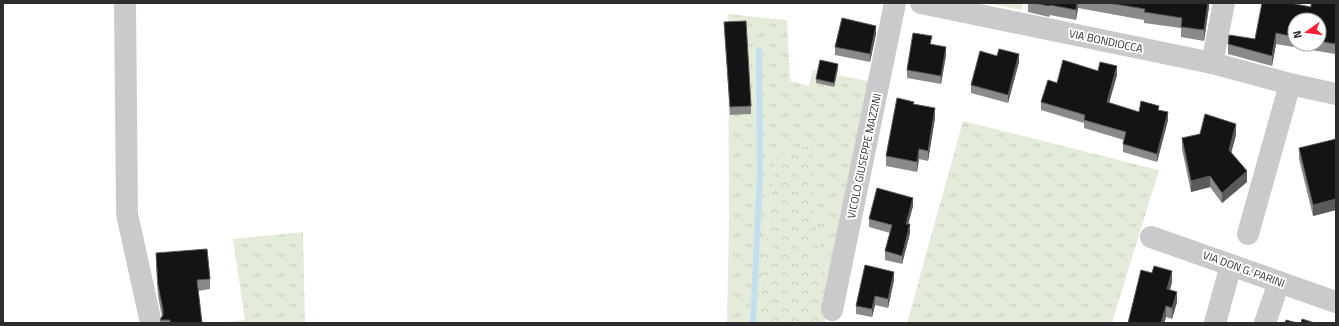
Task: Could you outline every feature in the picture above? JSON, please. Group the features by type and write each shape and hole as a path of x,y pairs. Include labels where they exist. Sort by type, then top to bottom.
{"street":[{"path":"125,3 127,214 151,323"},
{"name":"VICOLO GIUSEPPE MAZZINI","path":"832,310 895,3"},
{"name":"VIA BONDIOCCA","path":"921,3 1212,63 1290,84 1336,94"},
{"path":"1212,63 1224,3"},
{"path":"1248,234 1290,84"},
{"name":"VIA DON G. PARINI","path":"1152,236 1336,302"},
{"path":"1214,323 1231,265"},
{"path":"1265,323 1279,282"}],"green space":[{"path":"986,3 1023,3 1022,10"},
{"path":"728,14 787,20 790,81 809,86 813,70 873,82 829,294 817,233 808,147 776,157 757,323 727,323 729,223"},
{"path":"963,121 1159,170 1112,323 907,323"},
{"path":"808,146 817,233 829,294 825,323 757,323 776,157"},
{"path":"303,232 305,323 218,323 245,320 233,239"}],"building":[{"path":"1033,3 1077,3 1076,10"},
{"path":"1108,3 1208,3 1204,30 1181,27 1182,18 1144,12 1145,9"},
{"path":"1262,3 1290,3 1311,7 1311,3 1336,3 1335,44 1327,42 1327,12 1287,12 1287,35 1276,33 1272,56 1228,44 1229,35 1255,39"},
{"path":"842,18 876,26 870,54 835,47"},
{"path":"746,21 751,106 730,107 724,22"},
{"path":"913,33 932,36 930,44 946,47 941,76 907,70"},
{"path":"999,49 1019,54 1008,95 971,85 980,51 997,56"},
{"path":"820,60 838,64 834,83 816,79"},
{"path":"1063,60 1098,71 1100,62 1117,66 1107,102 1139,112 1141,101 1159,106 1158,110 1168,112 1157,154 1123,144 1126,132 1084,120 1085,115 1041,102 1048,80 1057,83"},
{"path":"897,98 914,102 913,104 935,108 928,151 919,149 917,162 886,156"},
{"path":"1205,114 1236,124 1229,150 1247,171 1222,193 1210,176 1191,181 1182,138 1200,134"},
{"path":"1336,139 1336,199 1313,205 1299,148"},
{"path":"877,188 913,198 906,224 910,224 902,256 885,251 892,225 869,219"},
{"path":"207,249 210,279 197,280 202,323 170,323 170,320 160,320 163,315 163,310 158,285 156,253"},
{"path":"865,265 894,272 888,299 875,296 872,309 856,306"},
{"path":"1154,266 1172,271 1167,289 1177,292 1172,308 1166,306 1161,323 1128,323 1141,270 1152,273"},
{"path":"1302,319 1315,323 1301,323"},
{"path":"1286,320 1297,323 1285,323"}],"waterway":[{"path":"753,323 760,175 759,50"}]}
